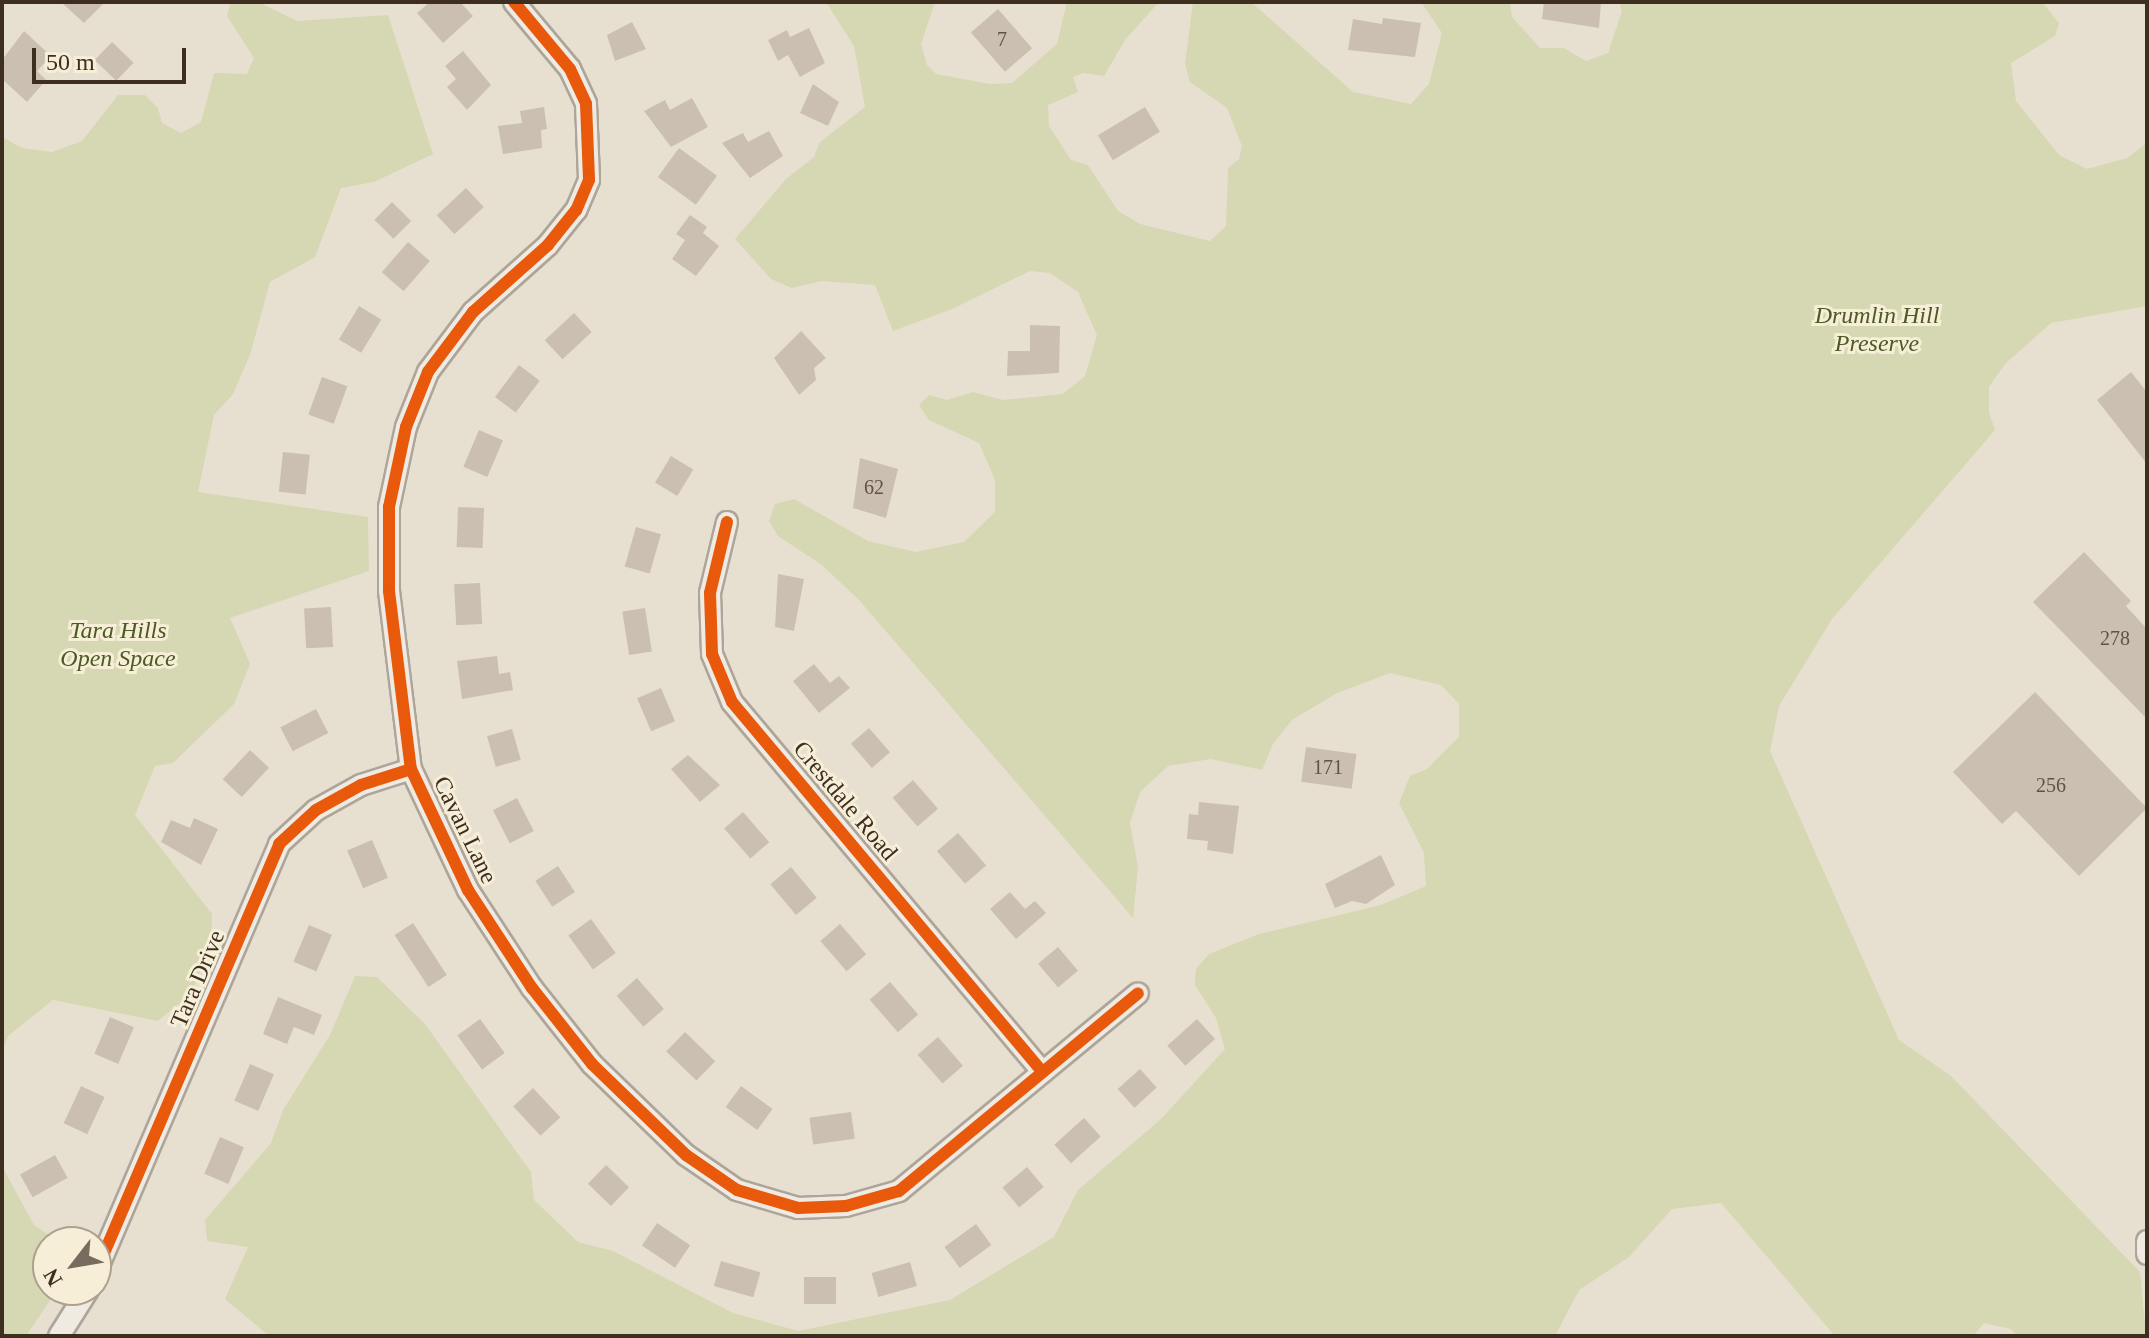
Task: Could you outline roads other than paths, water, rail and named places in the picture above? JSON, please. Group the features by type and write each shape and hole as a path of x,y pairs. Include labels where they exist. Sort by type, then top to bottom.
{"street":[{"name":"Cavan Lane","path":"514,2 570,69 586,104 589,180 576,210 557,233 473,312 428,372 406,427 389,507 389,591 411,769 468,890 532,988 592,1064 686,1155 737,1190 798,1208 846,1206 899,1191 1138,993"},
{"name":"Crestdale Road","path":"727,522 710,608 712,654 732,702 1042,1072"},
{"name":"Tara Drive","path":"112,1235 279,844 316,810 361,785 411,769"},
{"path":"2147,1241 2147,1254"},
{"path":"59,1336 78,1306"}],"park label":[{"name":"Drumlin Hill Preserve","path":"1877,330"},
{"name":"Tara Hills Open Space","path":"118,645"}]}
